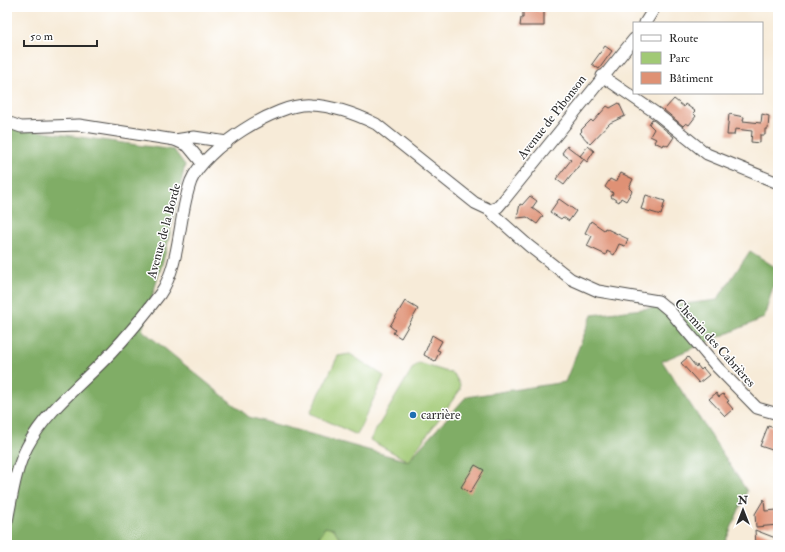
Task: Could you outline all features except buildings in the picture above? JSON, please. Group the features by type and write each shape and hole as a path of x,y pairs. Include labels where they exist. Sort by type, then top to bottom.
{"street":[{"path":"646,22 656,7"},
{"name":"Avenue de Pibonson","path":"490,210 498,207 504,200 602,76 633,40"},
{"path":"602,76 656,113 707,154 778,183"},
{"name":"Avenue de la Borde","path":"7,521 16,476 27,447 56,409 111,353 161,292 174,258 186,198 192,180 202,163 227,142 261,119 285,109 311,105 337,109 362,117 376,124 475,203 490,210"},
{"path":"7,122 21,127 79,125 175,140 188,146 202,163"},
{"path":"175,140 194,137 227,142"},
{"name":"Chemin des Cabrières","path":"490,210 524,241 571,279 598,291 658,301 670,311 717,367 757,408 778,414"}],"green space":[{"path":"7,127 174,150 185,165 166,251 142,330 249,417 408,461 466,397 565,382 592,315 717,300 750,251 778,269 764,318 662,361 747,491 724,545 344,545 334,529 325,527 314,545 7,545"},
{"path":"350,354 384,376 357,435 310,413 338,356"},
{"name":"carrière","path":"419,363 454,374 460,385 460,390 408,461 370,440 412,369"},
{"path":"325,527 334,529 344,545 314,545"}],"place":[{"name":"carrière","path":"413,415"}]}
